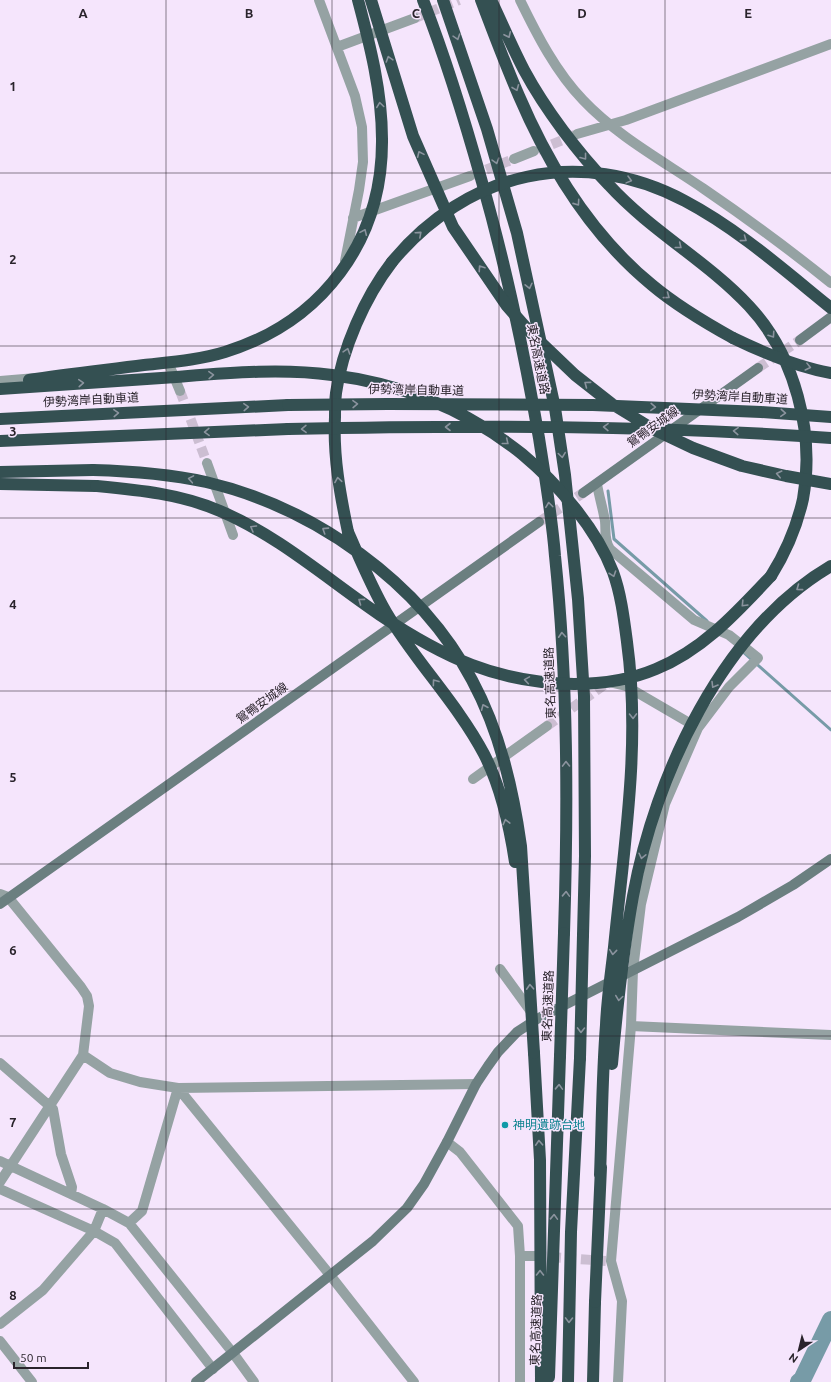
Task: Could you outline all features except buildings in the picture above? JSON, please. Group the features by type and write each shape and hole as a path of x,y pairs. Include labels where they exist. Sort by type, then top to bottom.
{"highway":[{"path":"0,384 58,375 189,360 224,352 250,343 272,333 296,318 315,302 333,282 349,260 364,233 375,203 380,175 382,139 381,108 369,40 358,0"},
{"path":"371,0 412,136 453,227 507,306 530,332 575,375 612,404 653,429 693,448 742,466 831,484"},
{"name":"東名高速道路","path":"424,0 469,135 498,238 522,345 549,500 555,556 562,634 565,711 567,854 549,1382"},
{"name":"東名高速道路","path":"443,0 487,129 517,233 555,408 578,599 584,696 585,856 580,1058 571,1232 568,1382"},
{"path":"481,0 519,97 556,170 575,200 595,226 625,260 652,285 703,322 762,352 787,361 831,373"},
{"path":"0,484 96,486 128,489 166,495 219,510 249,525 284,546 415,638 448,656 475,667 500,675 528,681 555,684 591,684 616,681 638,676 658,669 698,645 723,626 771,576 781,560 794,531 802,499 806,470 804,426 792,375 777,343 764,323 749,306 733,290 634,210 588,162 545,104 525,70 491,0"},
{"path":"526,929 513,848 498,789 484,755 461,718 386,612 368,578 348,532 337,471 334,438 336,394 340,372 352,335 366,302 380,277 403,248 430,224 457,204 475,194 511,180 543,173 576,171 614,176 648,185 684,200 720,221 766,255 831,308"},
{"path":"0,389 203,375 286,372 330,374 370,381 408,391 461,413 502,438 529,460 555,486 578,513 597,540 613,572 624,614 632,689 633,763 606,1024 593,1382"},
{"name":"伊勢湾岸自動車道","path":"0,419 288,404 593,405 746,411 831,417"},
{"path":"0,441 288,429 389,427 592,427 685,429 831,438"},
{"path":"0,472 117,470 162,474 207,482 249,495 285,509 319,526 351,547 408,594 433,622 453,649 472,680 485,707 499,743 509,776 521,846 540,1160 541,1382"},
{"path":"600,1175 617,1010 633,896 657,805 687,734 720,674 758,626 783,601 796,590 831,566"}],"main road":[{"path":"800,340 831,317"},
{"name":"鴛鴨安城線","path":"583,493 758,368"},
{"name":"鴛鴨安城線","path":"3,898 31,882 539,522"},
{"path":"196,1382 373,1241 407,1208 424,1184 476,1084 498,1052 517,1032 537,1019 738,917 793,885 831,859"}],"street":[{"path":"0,381 170,367 233,352 251,346 294,324 319,305 337,283 341,275 347,252 363,162 362,127 355,96 319,0"},
{"path":"520,0 535,30 570,85 582,100 608,125 708,192 778,242 831,283"},
{"path":"337,47 415,18"},
{"path":"577,134 626,120 831,44"},
{"path":"514,159 534,151"},
{"path":"353,218 470,176"},
{"path":"170,367 180,391"},
{"path":"207,463 233,535"},
{"path":"597,484 605,521 606,540 610,549 694,620 729,635 758,658 729,687 698,728 665,804 641,904 632,970 631,1026 609,1261 622,1301 618,1382"},
{"path":"613,683 626,686 698,728"},
{"path":"473,779 547,726"},
{"path":"0,1182 83,1055 89,1006 87,996 3,898"},
{"path":"500,969 537,1019"},
{"path":"631,1026 831,1035"},
{"path":"83,1055 110,1073 140,1082 178,1088 476,1084"},
{"path":"0,1063 53,1109 61,1154 72,1188 71,1194"},
{"path":"129,1223 142,1212 178,1088"},
{"path":"178,1088 330,1275 414,1382"},
{"path":"447,1142 460,1152 518,1226 520,1256 520,1382"},
{"path":"0,1161 10,1168 71,1194 129,1223 254,1382"},
{"path":"0,1188 94,1231 115,1243 214,1367"},
{"path":"0,1324 43,1290 94,1231 103,1209"},
{"path":"520,1256 536,1256"},
{"path":"0,1341 32,1382"}],"waterway":[{"path":"608,491 614,539 707,621"},
{"path":"743,652 831,730"},
{"path":"799,1382 802,1380 831,1320"}],"tunnel":[{"path":"415,18 459,0"},
{"path":"538,150 575,135"},
{"path":"472,175 514,159"},
{"path":"758,368 800,340"},
{"path":"180,391 207,463"},
{"path":"539,522 583,493"},
{"path":"547,726 604,685 609,684"},
{"path":"536,1256 607,1261"}],"place":[{"name":"神明遺跡台地","path":"505,1125"}]}
